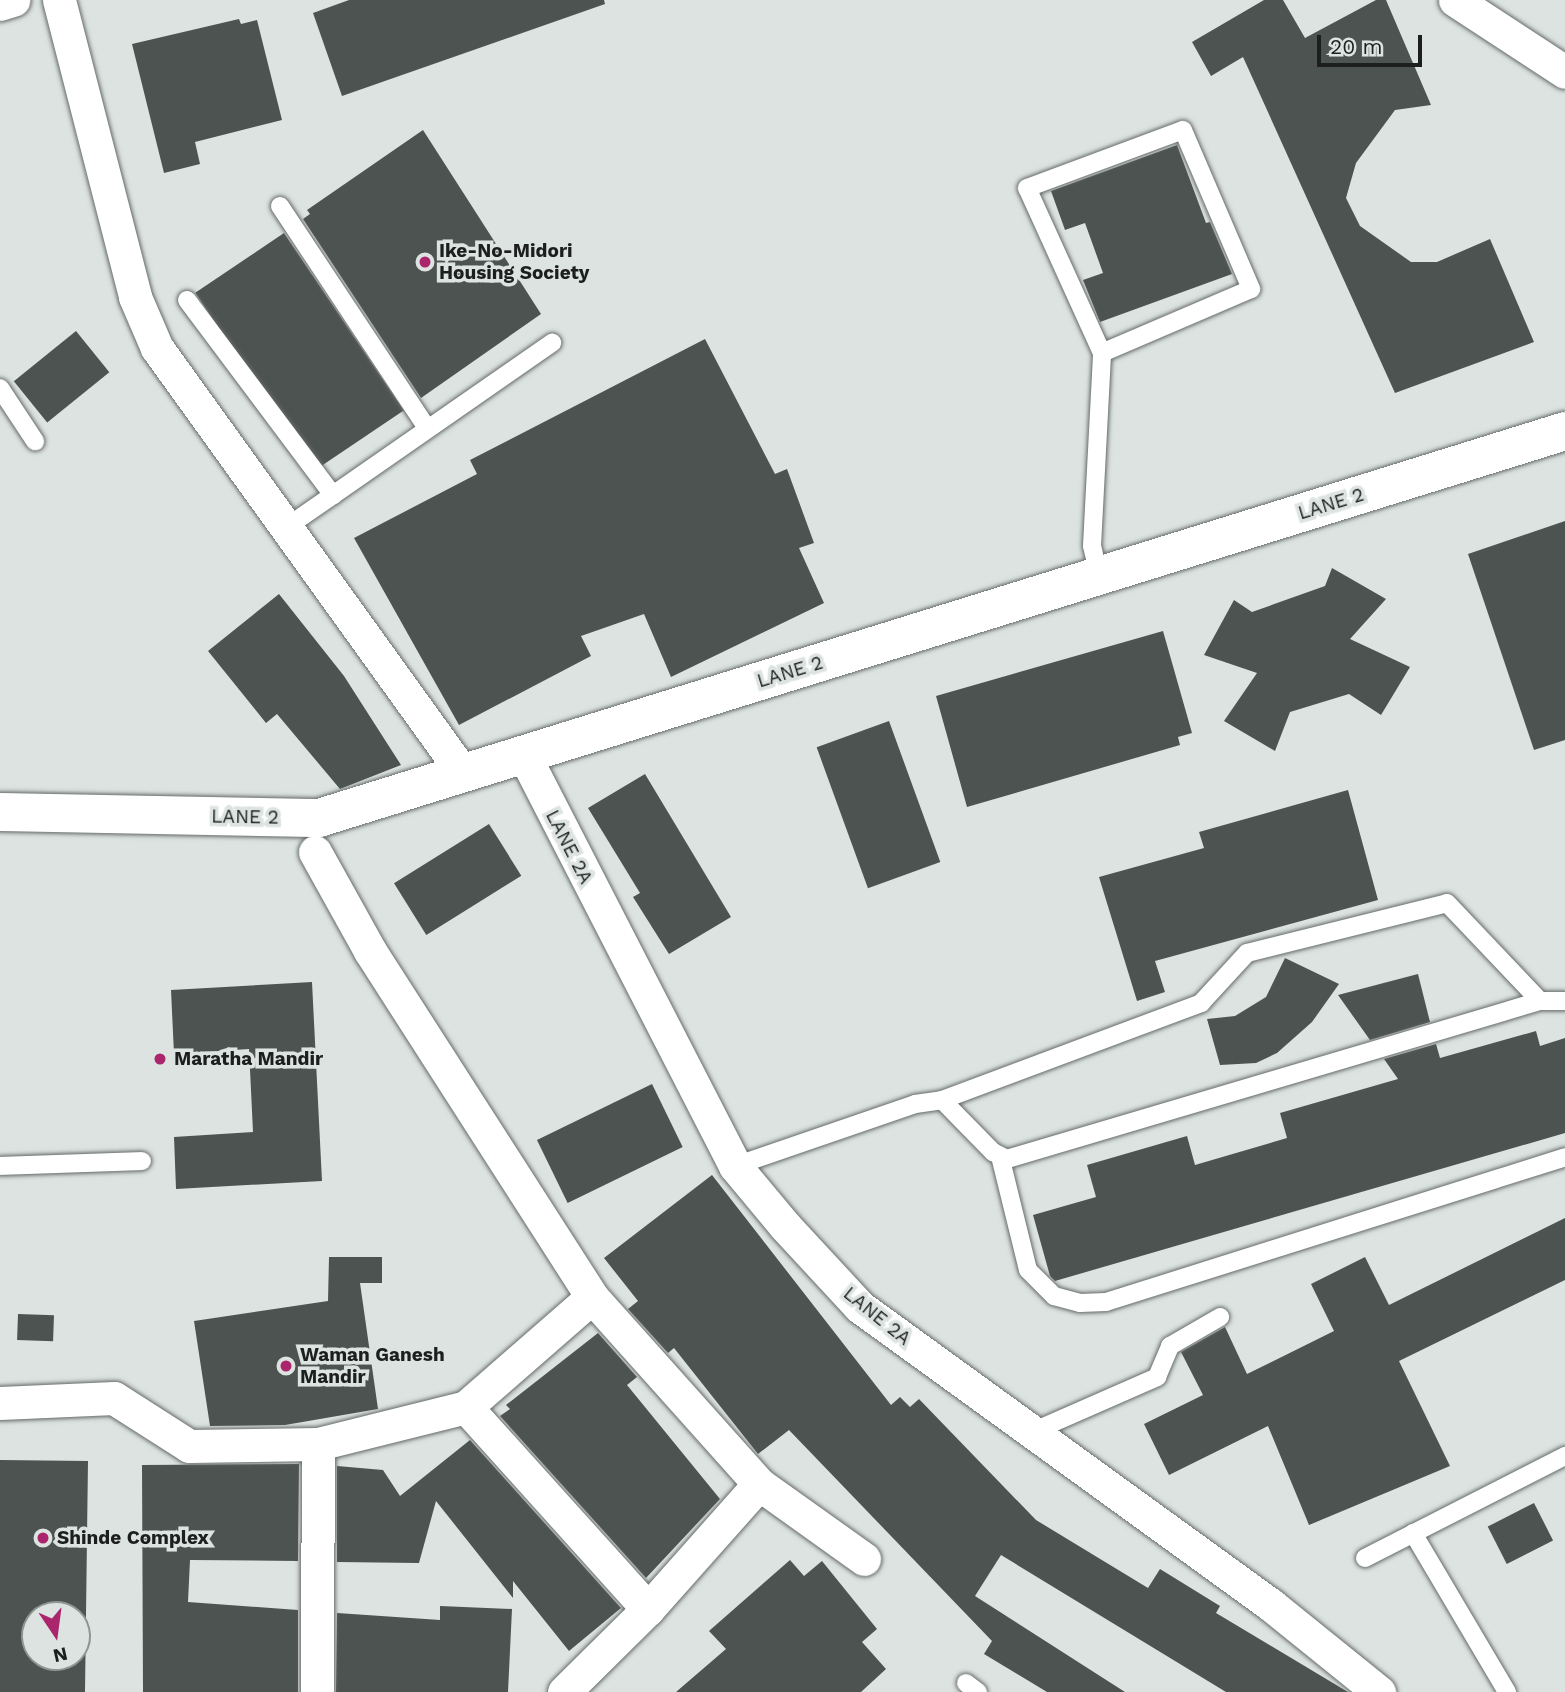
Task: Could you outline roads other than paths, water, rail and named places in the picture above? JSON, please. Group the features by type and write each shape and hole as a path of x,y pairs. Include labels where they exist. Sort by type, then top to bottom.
{"street":[{"path":"0,4 13,0"},
{"path":"60,0 135,297 151,335 463,773"},
{"path":"1455,0 1565,72"},
{"name":"LANE 2","path":"0,812 319,818 1565,431"},
{"name":"LANE 2A","path":"524,755 735,1166 860,1307 1271,1605 1379,1692"},
{"path":"315,852 370,951 592,1297 759,1484 864,1559"},
{"path":"0,1403 114,1398 189,1446 318,1444 466,1407 592,1297"},
{"path":"466,1407 648,1609"},
{"path":"317,1692 318,1444"},
{"path":"564,1692 648,1609 759,1484"}],"lane":[{"path":"1099,576 1092,546 1102,353 1027,188 1184,130 1251,289 1102,353"},
{"path":"280,206 428,428"},
{"path":"187,300 332,495"},
{"path":"287,527 552,343"},
{"path":"0,388 35,440"},
{"path":"735,1166 915,1104 942,1100 1200,1003 1247,954 1447,903 1540,1001"},
{"path":"942,1100 1000,1156 1007,1159 1540,1001 1565,1001"},
{"path":"1000,1156 1028,1270 1054,1296 1080,1303 1106,1301 1565,1157"},
{"path":"0,1166 142,1161"},
{"path":"1032,1432 1157,1377 1170,1346 1220,1317"},
{"path":"1365,1558 1565,1456"},
{"path":"1413,1534 1507,1692"}],"place":[{"name":"Ike-No-Midori Housing Society","path":"425,262"},
{"name":"Maratha Mandir","path":"160,1059"},
{"name":"Waman Ganesh Mandir","path":"286,1366"},
{"name":"Shinde Complex","path":"43,1538"}]}
